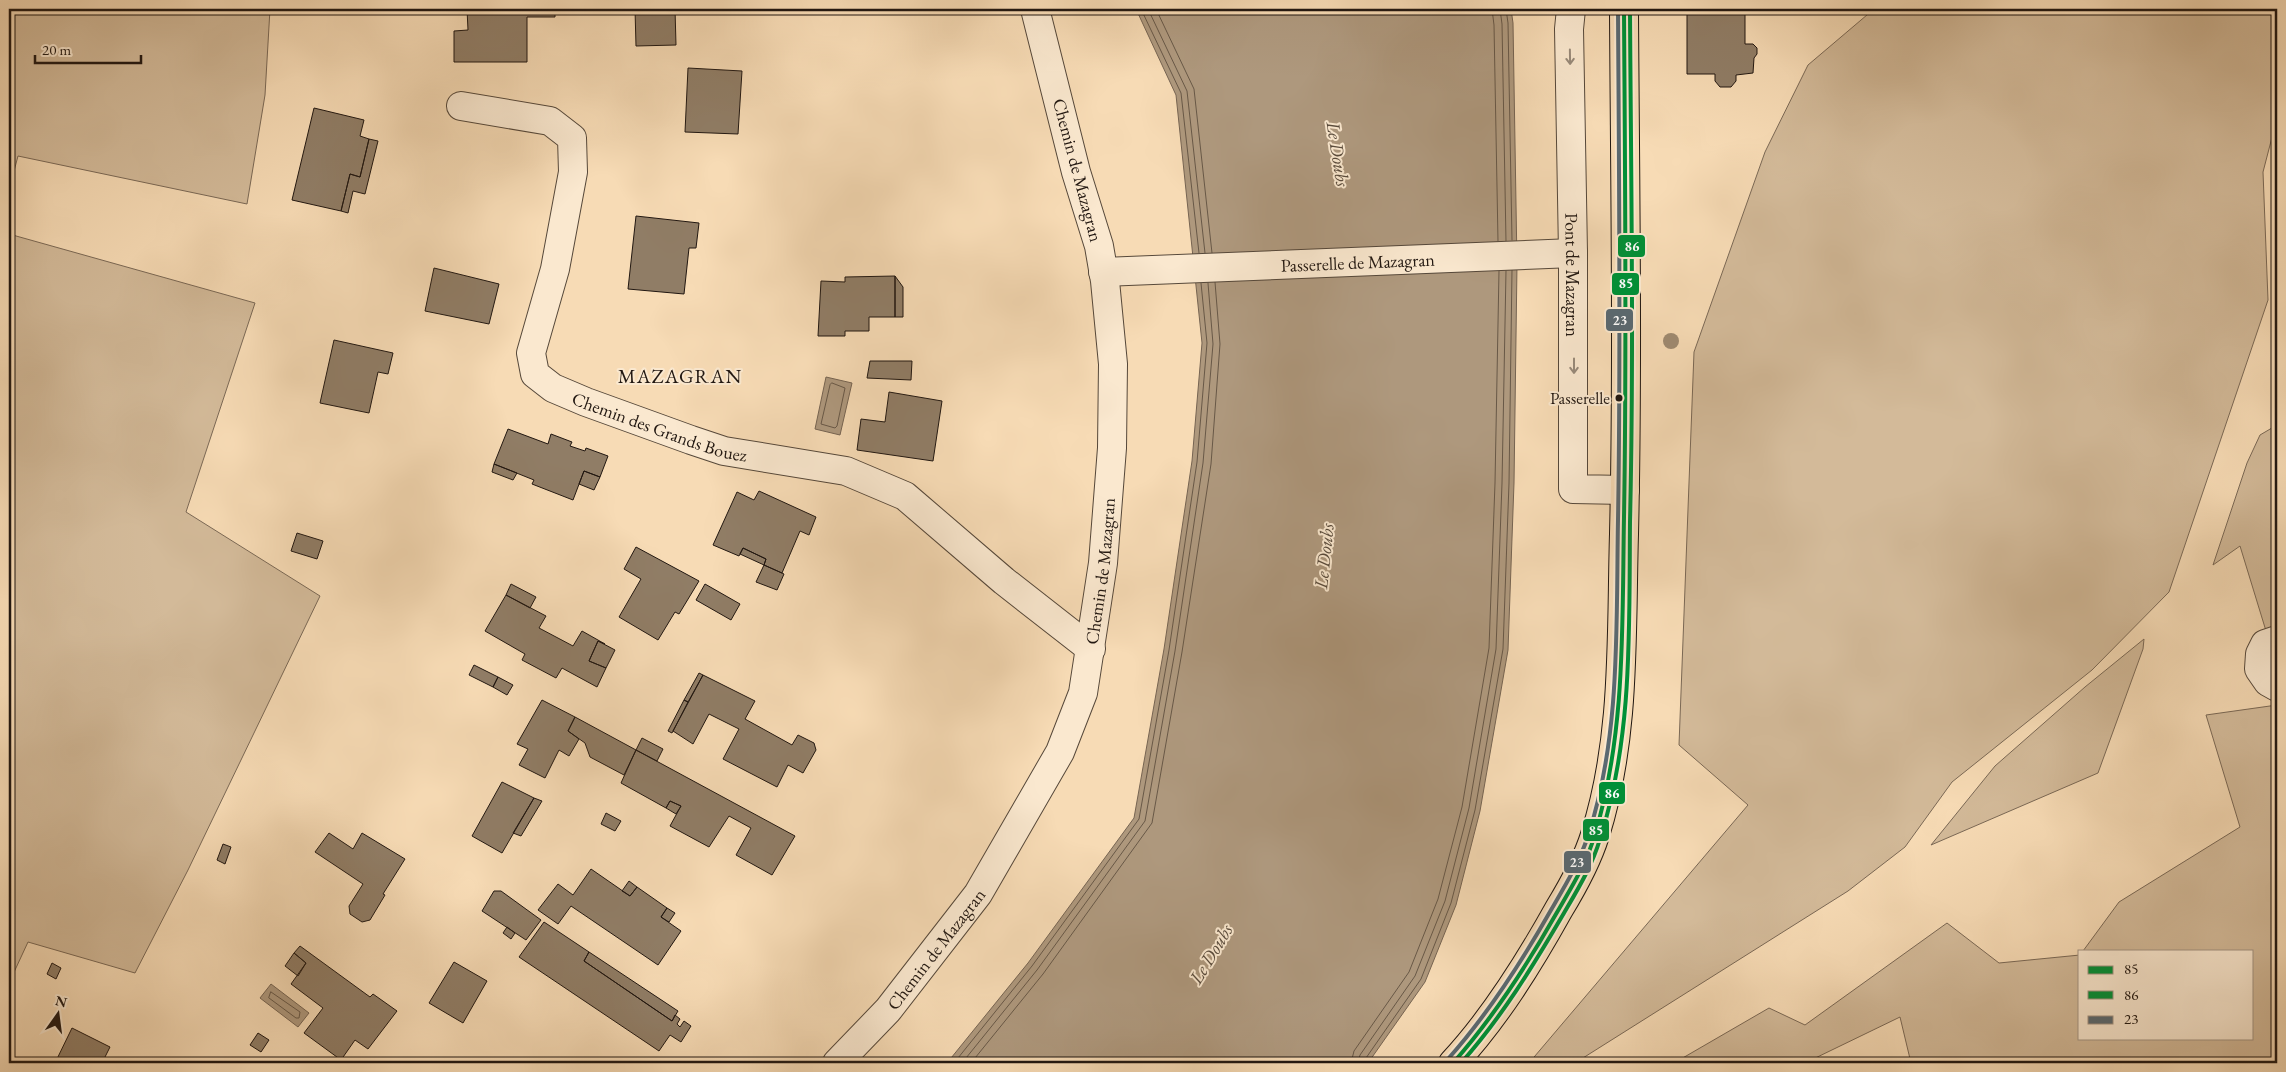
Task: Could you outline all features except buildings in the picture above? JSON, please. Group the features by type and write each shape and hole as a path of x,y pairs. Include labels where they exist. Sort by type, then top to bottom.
{"main road":[{"path":"1455,1061 1504,1000 1548,930 1577,878 1595,837 1608,785 1620,715 1625,490 1624,9"}],"street":[{"name":"Chemin de Mazagran","path":"837,1063 888,1010 978,894 1041,788 1060,752 1083,693 1103,563 1112,448 1113,364 1099,246 1076,172 1035,9"},
{"name":"Pont de Mazagran","path":"1571,9 1569,29 1574,253 1572,489 1625,490"},
{"name":"Chemin des Grands Bouez","path":"461,106 550,121 572,138 573,172 555,269 531,353 535,374 553,388 586,402 724,451 846,471 905,496 1004,581 1091,649"},
{"name":"Passerelle de Mazagran","path":"1103,272 1574,253"},
{"path":"2277,640 2265,644 2260,654 2259,670 2268,682 2277,687"}],"shaded area":[{"path":"9,9 270,9 265,95 247,204 18,156 9,190"},
{"path":"1874,9 2277,9 2277,118 2263,172 2268,300 2169,592 2092,670 1952,782 1905,847 1848,891 1575,1063 1529,1063 1748,805 1679,745 1694,352 1765,152 1808,65"},
{"path":"9,234 255,303 186,512 320,596 188,870 135,973 28,942 9,983"},
{"path":"2277,425 2277,651 2270,644 2240,546 2213,565 2247,463 2260,435"},
{"path":"2144,639 2143,649 2098,773 1931,845 1995,766 2085,687"},
{"path":"2277,705 2277,1063 1911,1063 1900,1017 1805,1063 1674,1063 1769,1008 1805,1025 1947,923 1999,963 2078,955 2078,1040 2254,1040 2254,950 2084,950 2119,902 2240,827 2206,715"}],"water":[{"name":"Le Doubs","path":"1136,9 1511,9 1513,23 1517,264 1514,483 1508,650 1480,811 1456,905 1425,982 1368,1063 947,1063 1028,963 1134,818 1164,649 1192,461 1202,343 1176,95"},
{"path":"826,377 852,383 840,435 815,429"},
{"path":"271,984 309,1013 298,1027 260,998"}],"transit line":[{"name":"23","path":"1448,1059 1504,987 1571,874 1588,836 1599,798 1606,759 1615,680 1617,599 1620,328 1618,9"},
{"name":"85","path":"1453,1063 1509,991 1578,875 1588,855 1595,834 1612,756 1620,677 1623,597 1626,327 1624,9"},
{"name":"86","path":"1461,1063 1490,1028 1529,972 1584,877 1600,839 1611,800 1618,761 1624,722 1630,602 1632,394 1630,9"}],"place":[{"name":"Passerelle","path":"1619,398"}],"district":[{"name":"MAZAGRAN","path":"680,376"}]}
